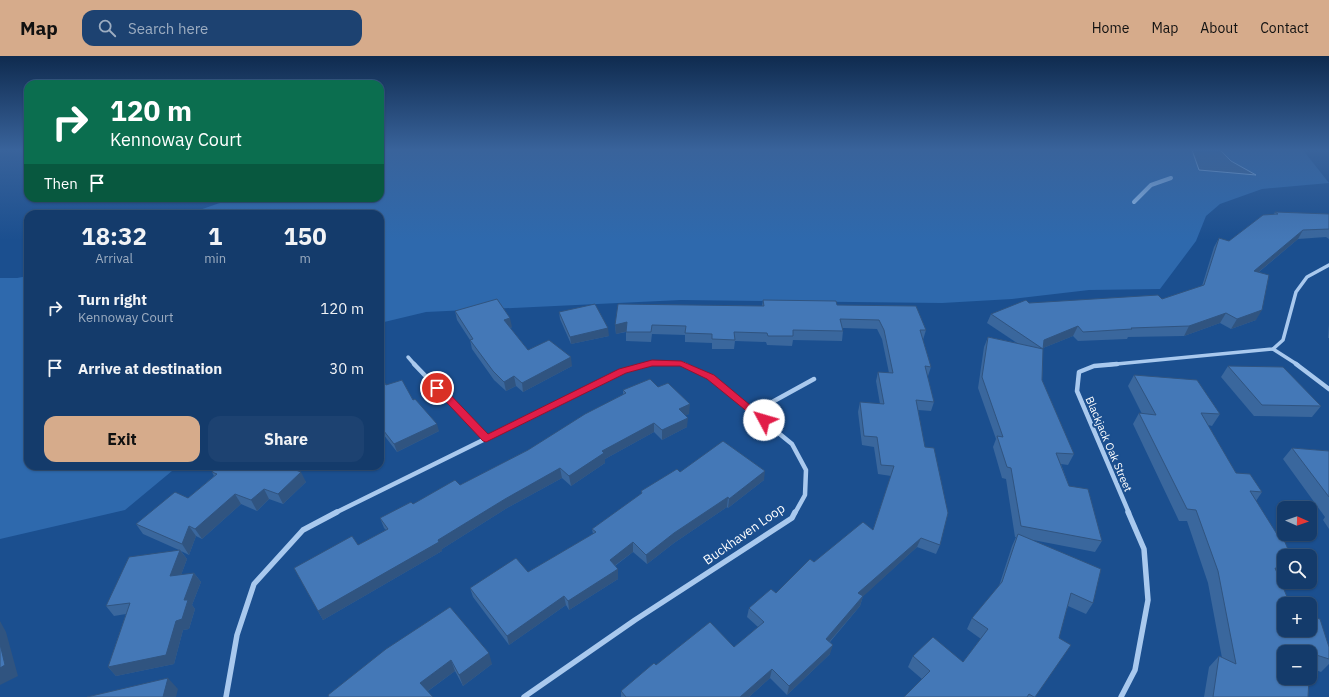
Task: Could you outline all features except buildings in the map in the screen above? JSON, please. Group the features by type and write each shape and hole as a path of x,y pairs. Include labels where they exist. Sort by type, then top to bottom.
{"street":[{"path":"1329,265 1307,277 1296,292 1283,340 1273,349 1294,362 1329,390"},
{"name":"Blackjack Oak Street","path":"1121,697 1135,670 1148,600 1144,549 1077,391 1079,372 1094,366 1273,349"},
{"path":"408,357 486,439"},
{"name":"Buckhaven Loop","path":"226,697 237,634 254,584 303,530 342,509 622,371 652,363 681,364 710,377 792,444 806,470 805,494 792,518 634,620 524,697"},
{"path":"754,412 814,379"}],"shaded area":[{"path":"384,180 1327,180 1329,183 1262,189 1220,204 1206,216 1196,241 1160,289 1089,290 1012,299 942,303 681,300 426,312 384,322 384,210 200,210 222,202 384,202"},
{"path":"24,277 24,470 173,470 125,510 0,539 0,278"}],"waterway":[{"path":"1134,202 1151,185 1166,180"}],"route":[{"path":"437,388 486,439 622,371 652,363 681,364 710,377 764,420"}]}
